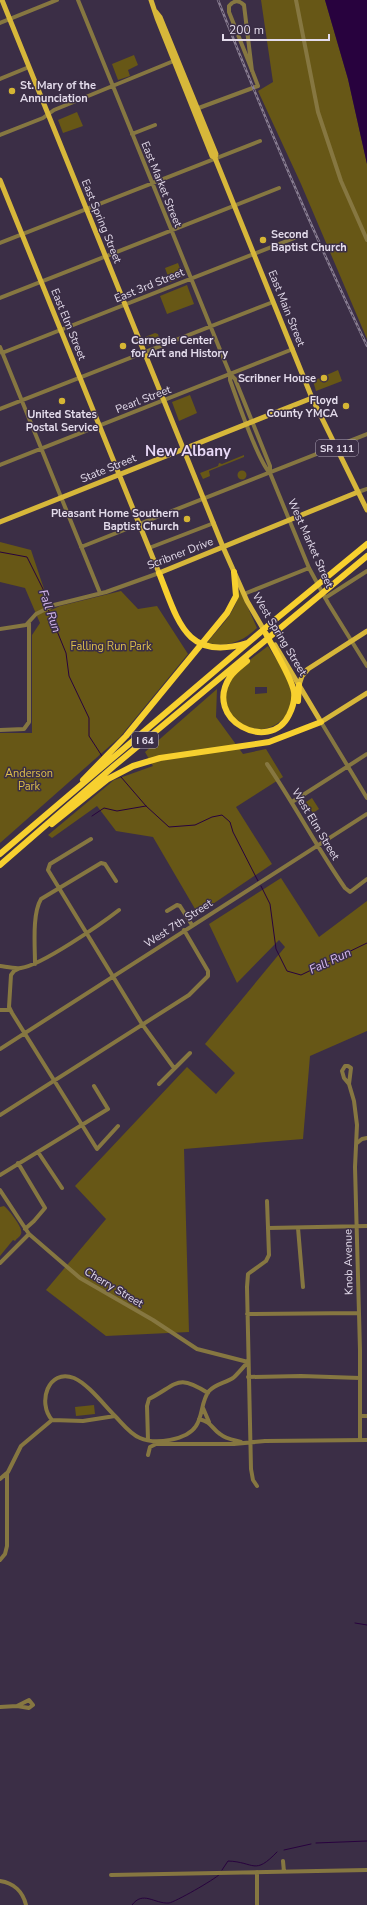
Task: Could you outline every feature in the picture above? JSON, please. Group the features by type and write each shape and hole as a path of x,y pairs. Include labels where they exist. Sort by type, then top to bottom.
{"highway":[{"name":"I 64","path":"0,854 273,622 366,546"},
{"path":"339,578 367,553"},
{"name":"I 64","path":"0,865 33,835 220,677 367,556"},
{"path":"60,804 126,736 227,613 236,596 234,572"},
{"path":"160,573 178,618 188,634 194,639 202,644 216,648 228,648 252,640"},
{"path":"266,634 294,690 294,703 287,720"},
{"path":"258,646 256,653 234,672 226,684 224,698 226,711 238,726 254,732 267,731 287,720 296,710 299,685"},
{"path":"97,773 129,750 258,646"},
{"path":"33,835 56,821 108,779 132,766 160,758 269,742 321,722"}],"main road":[{"name":"East Spring Street","path":"2,0 183,449"},
{"name":"East Main Street","path":"151,0 157,18 196,110 212,156 215,158 235,206 314,401"},
{"name":"East Elm Street","path":"0,180 119,475"},
{"name":"State Street","path":"0,522 250,423 314,401"},
{"name":"SR 111","path":"314,401 367,510"},
{"name":"West Spring Street","path":"183,449 244,594 266,634 321,722"},
{"path":"119,475 160,573"},
{"name":"Scribner Drive","path":"160,573 358,492"},
{"path":"299,685 302,677 308,669 367,631"},
{"path":"321,722 367,693"}],"street":[{"path":"0,23 57,0"},
{"name":"East Market Street","path":"78,0 210,326 230,374 235,379 250,423"},
{"path":"296,0 318,112 341,181 367,240"},
{"path":"196,110 258,86 252,71 229,12 230,6 236,1 244,5 252,71"},
{"path":"0,135 54,110 176,60"},
{"path":"0,79 29,67"},
{"path":"132,134 155,125"},
{"path":"0,243 260,140"},
{"path":"0,298 279,188"},
{"name":"East 3rd Street","path":"2,353 302,234"},
{"path":"0,409 273,302"},
{"path":"0,348 100,593"},
{"name":"Pearl Street","path":"0,465 293,349"},
{"name":"West Market Street","path":"250,423 270,466 270,473 309,568 325,598 367,666"},
{"path":"81,547 140,525 204,498 367,434"},
{"name":"Scribner Drive","path":"358,492 367,489"},
{"path":"149,548 214,523"},
{"path":"244,594 309,568"},
{"path":"325,598 367,571"},
{"name":"Scribner Drive","path":"0,629 23,626 29,623 35,614 43,610 160,573"},
{"path":"0,730 17,730 26,727 29,720 29,623"},
{"name":"West Spring Street","path":"321,722 367,798"},
{"path":"292,802 367,754"},
{"name":"West Elm Street","path":"267,764 292,802 316,846 345,888 350,892 367,880"},
{"name":"West 7th Street","path":"0,1049 367,814"},
{"path":"91,839 73,849 47,867 85,933 142,1024 174,1068"},
{"path":"35,964 38,905 44,896 101,863 105,864 116,881"},
{"path":"167,911 177,905 180,906 192,925"},
{"path":"118,1126 96,1149 23,1034 10,1010 11,975 14,971 35,964 119,910"},
{"path":"0,1115 189,995 208,976 208,971 184,930"},
{"path":"0,966 20,968"},
{"path":"0,1010 10,1010"},
{"path":"159,1084 190,1053"},
{"name":"Knob Avenue","path":"349,1084 356,1109 357,1143 355,1155 360,1440"},
{"path":"0,1175 108,1109 94,1086"},
{"path":"357,1143 362,1139 367,1138"},
{"path":"38,1152 62,1188"},
{"path":"18,1163 45,1208 25,1229"},
{"name":"Cherry Street","path":"0,1190 28,1234 80,1278 153,1320 197,1349 248,1362"},
{"path":"257,1486 252,1475 250,1464 247,1277 250,1272 268,1259 267,1201"},
{"path":"268,1228 367,1226"},
{"path":"298,1228 303,1287"},
{"path":"0,1263 28,1234"},
{"path":"247,1314 358,1313"},
{"path":"52,1420 44,1404 48,1386 60,1377 74,1378 83,1384 135,1436 148,1440 174,1440 183,1437 193,1430 199,1419 208,1393 215,1386 235,1376 248,1362"},
{"path":"248,1377 360,1378"},
{"path":"148,1440 147,1406 149,1399 182,1381 192,1384 208,1393"},
{"path":"204,1402 204,1412 216,1432 244,1443"},
{"path":"0,1479 7,1473 21,1446 52,1420 83,1421 115,1416"},
{"path":"360,1416 367,1416"},
{"path":"199,1419 209,1422"},
{"path":"148,1456 152,1446 156,1444 367,1440"},
{"path":"0,1560 5,1554 8,1546 7,1473"},
{"path":"0,1707 17,1706"},
{"path":"283,1861 284,1872"},
{"path":"111,1874 367,1870"},
{"path":"257,1872 257,1905"},
{"path":"0,1881 8,1883 16,1888 22,1894 26,1905"}],"green space":[{"path":"261,0 325,0 348,79 367,164 367,339 301,184 258,91 273,82"},
{"path":"134,55 138,65 128,70 130,76 118,80 112,64"},
{"path":"77,112 83,126 63,133 58,120"},
{"path":"178,263 183,277 170,282 165,268"},
{"path":"187,285 194,304 167,314 160,296"},
{"path":"155,333 158,334 160,341 148,346 145,337"},
{"path":"338,370 342,381 316,391 313,381"},
{"path":"190,395 197,413 179,421 172,402"},
{"path":"244,455 244,457 209,471 210,476 203,479 200,473 218,466 219,463 222,464"},
{"path":"242,470 247,475 242,480 237,475"},
{"path":"0,542 31,550 51,610 60,606 121,591 138,609 157,606 188,654 120,737 0,843 0,733 32,733 32,635 40,623 25,588 0,582"},
{"path":"240,590 257,628 246,637 228,644 207,643 223,624 235,606"},
{"path":"268,646 289,682 292,697 286,715 276,725 264,729 252,728 241,724 232,716 227,705 226,694 230,681 237,671","holes":["255,687 267,687 267,693 255,694"]},
{"path":"217,689 216,717 243,754 266,749 283,777 236,807 272,864 198,914 153,837 116,831 97,806 52,838 48,835 114,780 153,766 145,752"},
{"path":"312,798 319,809 313,813 306,802"},
{"path":"281,878 319,937 367,901 367,1031 310,1056 303,1139 184,1149 189,1332 106,1336 46,1290 106,1219 75,1186 187,1067 216,1094 235,1073 205,1044 285,947 279,940 237,983 209,924"},
{"path":"4,1206 15,1219 20,1228 21,1234 15,1241 13,1240 0,1256 0,1207"},
{"path":"94,1405 95,1414 76,1416 75,1407"}],"shaded area":[{"path":"325,0 367,0 367,164 348,79"}],"waterway":[{"name":"Fall Run","path":"0,552 27,557 44,591 46,606"},
{"name":"Fall Run","path":"48,609 66,653 69,676 89,718 89,736 102,756"},
{"name":"Fall Run","path":"121,777 146,806 169,827 195,825 212,817 222,815 230,822 233,832 258,881"},
{"path":"92,816 104,808 117,811 146,806"},
{"name":"Fall Run","path":"261,886 270,904 276,949 287,971 301,975 367,943"},
{"path":"355,1623 367,1625"},
{"path":"316,1843 367,1841"},
{"path":"284,1850 311,1844"},
{"path":"222,1870 228,1861 259,1866 277,1852"},
{"path":"132,1905 140,1898 164,1903 173,1902 203,1886 220,1874"}],"railway":[{"path":"218,0 253,88 327,261 367,346"}],"place":[{"name":"St. Mary of the Annunciation","path":"12,91"},
{"name":"Second Baptist Church","path":"263,240"},
{"name":"Carnegie Center for Art and History","path":"123,346"},
{"name":"Scribner House","path":"324,378"},
{"name":"United States Postal Service","path":"62,401"},
{"name":"Floyd County YMCA","path":"346,406"},
{"name":"Pleasant Home Southern Baptist Church","path":"187,519"}],"district":[{"name":"New Albany","path":"188,451"}],"park label":[{"name":"Falling Run Park","path":"111,646"},
{"name":"Anderson Park","path":"29,779"}]}
